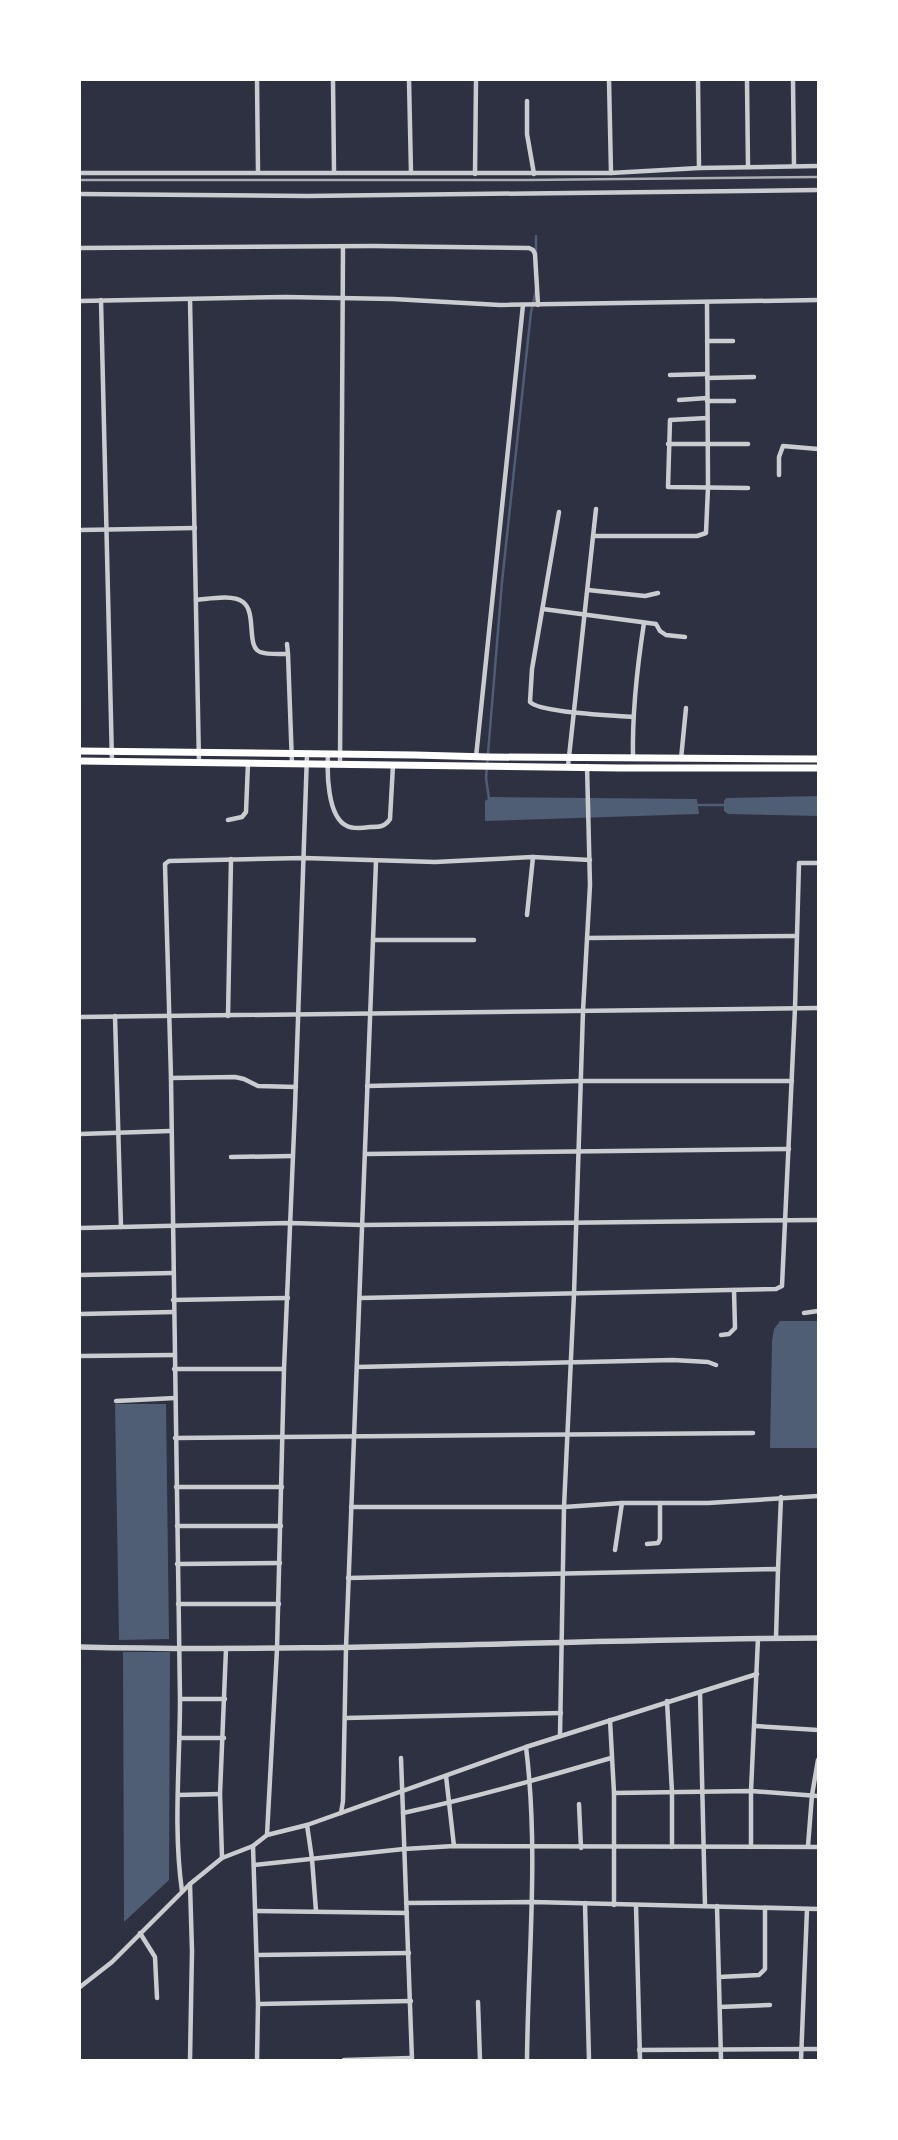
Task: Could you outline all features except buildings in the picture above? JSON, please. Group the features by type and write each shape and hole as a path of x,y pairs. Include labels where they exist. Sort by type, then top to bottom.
{"main road":[{"path":"80,751 339,754 484,760 568,766 818,768"},
{"path":"80,761 393,765 569,757 818,759"}],"street":[{"path":"257,80 258,172"},
{"path":"332,80 334,172"},
{"path":"409,80 411,173"},
{"path":"475,174 476,80"},
{"path":"609,80 611,173"},
{"path":"698,80 699,168"},
{"path":"747,80 748,167"},
{"path":"793,80 794,166"},
{"path":"528,101 528,134 534,174"},
{"path":"80,173 334,172 534,174 818,166"},
{"path":"80,194 307,196 818,190"},
{"path":"340,764 343,247"},
{"path":"80,248 529,248 535,254 533,305"},
{"path":"80,301 393,298 500,305 533,305 818,300"},
{"path":"190,299 199,763"},
{"path":"101,300 112,762"},
{"path":"593,536 702,535 706,533 708,487 707,302"},
{"path":"484,760 523,305"},
{"path":"707,342 733,341"},
{"path":"670,375 754,377"},
{"path":"679,400 734,401"},
{"path":"707,418 670,420 668,487 748,488"},
{"path":"668,444 748,444"},
{"path":"780,475 779,457 782,446 818,449"},
{"path":"568,766 596,509"},
{"path":"559,512 532,670 530,702 537,707 632,717"},
{"path":"80,530 195,528"},
{"path":"588,590 645,596 658,593"},
{"path":"196,600 236,599 243,602 247,606 250,615 254,644 257,650 262,653 288,654"},
{"path":"543,609 657,624 660,631 666,635 685,637"},
{"path":"633,758 632,717 636,673 644,623"},
{"path":"287,644 292,764"},
{"path":"681,759 686,708"},
{"path":"267,1835 279,1604 284,1370 307,754"},
{"path":"328,754 328,792 337,814 346,826 361,828 388,824 390,819 393,765"},
{"path":"228,820 242,817 246,812 248,763"},
{"path":"560,1736 564,1507 590,860 587,766"},
{"path":"182,1891 178,1795 180,1699 166,862 304,858 435,862 533,857 590,860"},
{"path":"527,915 533,857"},
{"path":"228,1016 232,859"},
{"path":"341,1813 343,1801 348,1578 376,861"},
{"path":"360,1298 776,1289 782,1286 795,1008 799,863 818,863"},
{"path":"587,938 796,936"},
{"path":"373,940 474,940"},
{"path":"80,1017 818,1008"},
{"path":"115,1016 120,1227"},
{"path":"171,1078 235,1078 244,1079 254,1086 296,1087"},
{"path":"368,1086 580,1081 792,1081"},
{"path":"80,1134 170,1131"},
{"path":"365,1154 788,1149"},
{"path":"231,1157 293,1156"},
{"path":"80,1228 290,1223 362,1225 818,1220"},
{"path":"80,1275 173,1273"},
{"path":"721,1335 729,1334 735,1328 734,1290"},
{"path":"173,1300 288,1298"},
{"path":"804,1313 818,1311"},
{"path":"80,1314 173,1312"},
{"path":"80,1356 174,1355"},
{"path":"357,1367 673,1360 708,1362 716,1365"},
{"path":"174,1369 284,1370"},
{"path":"116,1401 175,1398"},
{"path":"175,1438 753,1433"},
{"path":"176,1487 282,1487"},
{"path":"351,1507 564,1507 622,1503 744,1502 781,1497 818,1496"},
{"path":"776,1638 781,1497"},
{"path":"615,1550 622,1503"},
{"path":"647,1544 658,1543 660,1503"},
{"path":"177,1526 281,1526"},
{"path":"177,1564 280,1563"},
{"path":"348,1578 778,1569"},
{"path":"178,1604 279,1604"},
{"path":"751,1847 751,1791 758,1638"},
{"path":"80,1647 277,1649 818,1638"},
{"path":"222,1858 220,1794 226,1700 226,1649"},
{"path":"80,1987 112,1962 190,1884 222,1858 253,1846 267,1835 307,1825 402,1793 526,1747 757,1674"},
{"path":"700,1692 705,1906"},
{"path":"180,1699 226,1700"},
{"path":"667,1701 672,1792 672,1847"},
{"path":"345,1718 561,1714"},
{"path":"610,1720 614,1793 614,1905"},
{"path":"755,1726 818,1730"},
{"path":"180,1738 224,1738"},
{"path":"526,1747 530,1782 533,1848 533,1902 527,2060"},
{"path":"344,2060 412,2059 401,1758"},
{"path":"402,1813 530,1782 611,1758"},
{"path":"808,1846 818,1760"},
{"path":"446,1776 454,1846"},
{"path":"614,1793 751,1791 815,1796"},
{"path":"178,1795 220,1794"},
{"path":"579,1804 581,1848"},
{"path":"307,1825 316,1911"},
{"path":"253,1846 258,2004 257,2060"},
{"path":"254,1865 404,1849 454,1846 533,1848 818,1847"},
{"path":"190,1884 192,1951 190,2060"},
{"path":"406,1903 533,1902 818,1909"},
{"path":"585,1903 589,2060"},
{"path":"636,1904 640,2060"},
{"path":"717,1906 721,2060"},
{"path":"719,1977 759,1976 763,1973 765,1969 765,1908"},
{"path":"801,2060 807,1909"},
{"path":"256,1911 407,1912"},
{"path":"140,1934 155,1957 157,1998"},
{"path":"256,1955 409,1953"},
{"path":"258,2004 411,2001"},
{"path":"478,2002 480,2060"},
{"path":"720,2007 770,2005"},
{"path":"640,2050 818,2049"}],"water":[{"path":"818,796 818,816 728,814 724,811 724,801 726,798"},
{"path":"491,797 697,799 699,814 485,821 485,801"},
{"path":"780,1321 818,1321 818,1448 770,1448 772,1341 774,1329"},
{"path":"115,1404 166,1404 169,1639 119,1640"},
{"path":"123,1652 170,1652 169,1880 124,1922"}],"waterway":[{"path":"536,236 536,252"},
{"path":"489,799 486,778 502,582 531,312 536,290"},
{"path":"697,805 727,805"}],"railway":[{"path":"80,180 528,180 818,177"}]}
